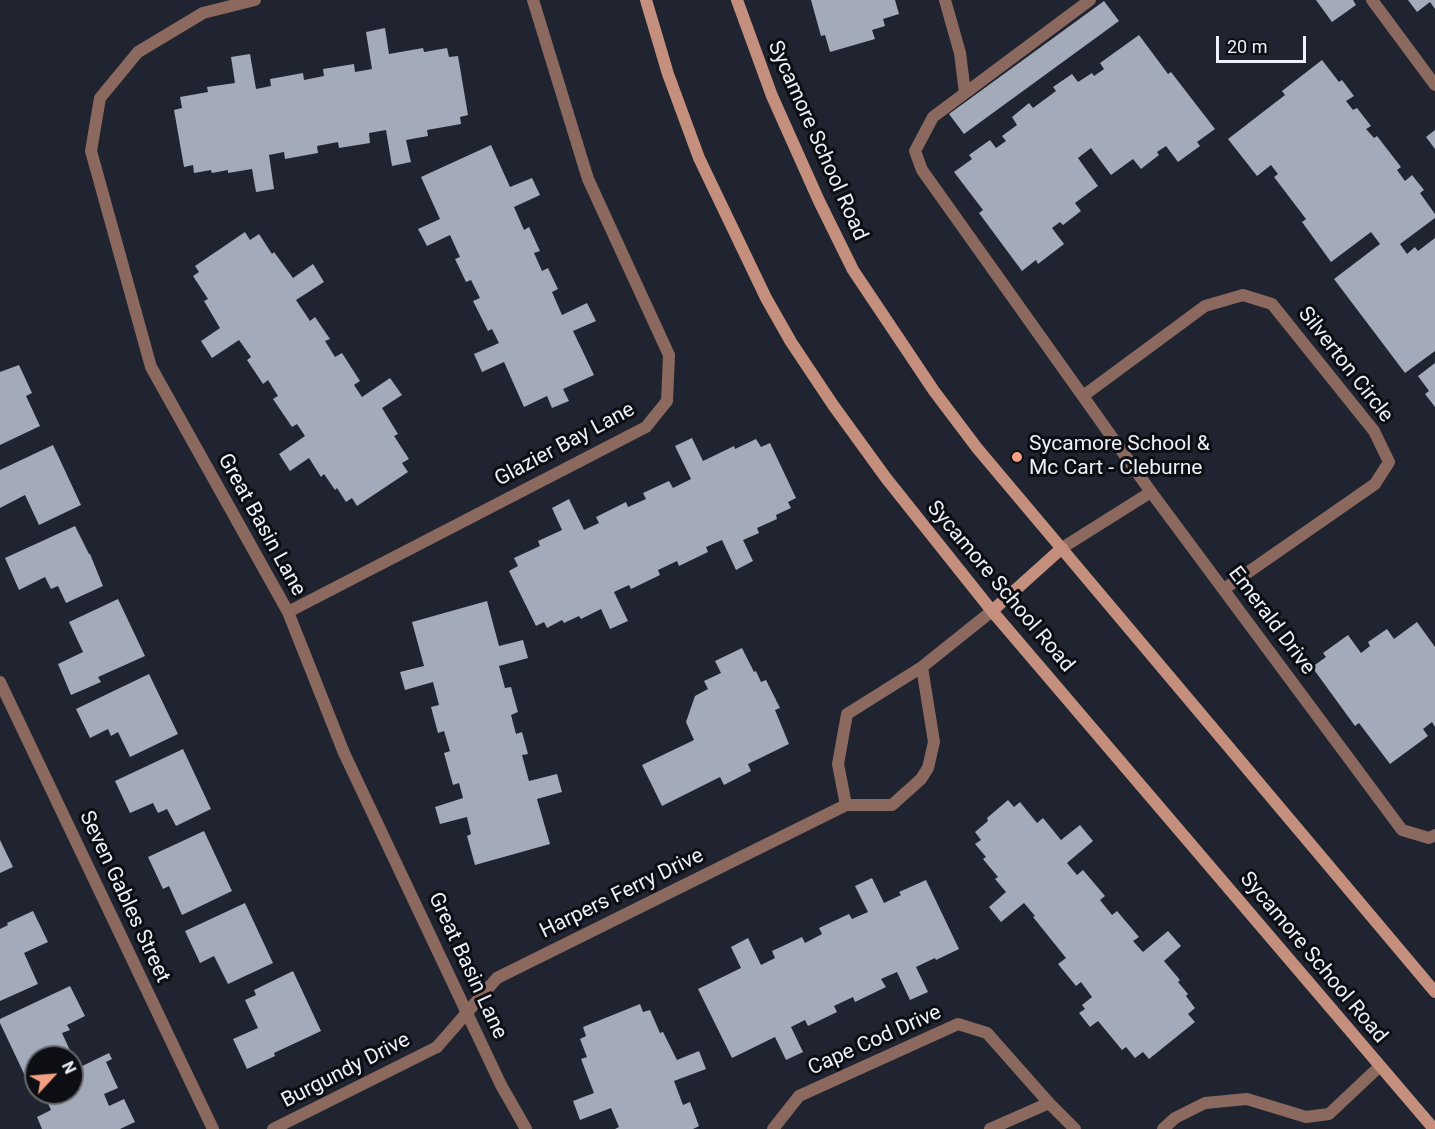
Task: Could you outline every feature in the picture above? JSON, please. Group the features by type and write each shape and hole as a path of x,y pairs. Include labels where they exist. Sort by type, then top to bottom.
{"main road":[{"name":"Sycamore School Road","path":"646,0 668,74 699,158 766,298 833,405 886,478 992,610 1434,1129"},
{"name":"Sycamore School Road","path":"737,0 772,96 853,270 934,391 977,448 1435,992"},
{"path":"992,610 1062,548"}],"street":[{"name":"Great Basin Lane","path":"255,0 203,13 138,52 100,98 91,151 151,367 288,612 344,753 501,1085 526,1129"},
{"name":"Glazier Bay Lane","path":"288,612 646,427 667,401 669,355 588,179 533,0"},
{"path":"945,0 960,53 965,93"},
{"name":"Emerald Drive","path":"1090,0 933,117 915,151 922,170 1151,492 1402,830 1429,838 1435,835"},
{"path":"1372,0 1435,85"},
{"name":"Silverton Circle","path":"1083,396 1205,306 1242,296 1272,304 1374,431 1389,462 1375,484 1224,589"},
{"path":"1062,548 1151,492"},
{"path":"922,667 934,742 928,768 921,779 892,806 846,805 838,764 847,714 922,667 992,610"},
{"name":"Seven Gables Street","path":"0,682 213,1129"},
{"name":"Harpers Ferry Drive","path":"437,1047 497,978 846,805"},
{"name":"Cape Cod Drive","path":"773,1129 799,1096 958,1024 987,1033 1075,1129"},
{"name":"Burgundy Drive","path":"273,1129 437,1047"},
{"path":"1163,1129 1175,1118 1205,1103 1247,1099 1306,1117 1329,1114 1380,1066"},
{"path":"990,1129 1049,1103"}],"building":[{"path":"811,0 895,0 899,14 883,19 885,26 872,30 875,39 830,52 825,35 821,36"},
{"path":"1316,0 1353,0 1356,5 1332,22"},
{"path":"1408,0 1435,0 1435,9 1430,2 1417,12"},
{"path":"1104,1 1119,21 964,134 949,114"},
{"path":"385,28 389,54 423,48 424,52 447,48 449,57 458,56 468,115 460,117 461,124 427,130 428,136 406,140 411,162 392,166 386,130 369,133 370,143 339,148 338,142 317,146 318,153 285,159 284,152 269,155 274,189 256,192 252,169 228,173 228,170 212,173 211,170 194,173 193,165 184,167 174,110 182,108 180,97 208,92 207,87 235,83 231,57 250,54 256,89 271,86 270,79 303,73 304,80 324,76 323,69 354,64 355,72 372,69 366,32"},
{"path":"1139,35 1168,74 1171,72 1215,129 1197,142 1200,146 1178,162 1166,146 1157,152 1159,155 1141,169 1133,159 1111,175 1091,148 1078,158 1098,186 1075,203 1081,211 1063,225 1060,222 1052,228 1064,244 1038,264 1036,260 1022,271 979,213 983,210 954,172 972,159 969,155 990,140 996,148 1006,141 1002,136 1017,125 1012,117 1029,103 1033,108 1056,91 1053,87 1072,74 1078,82 1092,73 1094,76 1104,69 1100,63"},
{"path":"1322,60 1339,82 1342,80 1354,96 1346,101 1353,110 1357,108 1371,126 1366,129 1374,138 1377,136 1401,167 1397,170 1405,181 1412,175 1424,190 1420,193 1435,214 1435,218 1400,244 1407,254 1415,247 1418,251 1435,238 1435,351 1405,373 1334,279 1380,244 1371,232 1331,262 1302,222 1306,219 1274,177 1278,174 1271,165 1257,176 1228,139 1285,95 1282,91"},
{"path":"1435,130 1435,149 1426,137"},
{"path":"491,145 510,187 532,178 540,195 514,207 524,230 529,227 540,251 534,253 542,271 548,268 558,289 552,292 562,315 587,303 596,321 573,331 594,375 563,389 569,401 552,408 547,396 524,407 504,362 482,372 474,354 499,343 492,329 488,331 473,301 480,298 471,280 466,282 455,259 460,257 450,235 427,246 418,229 440,219 421,177"},
{"path":"245,232 250,240 259,234 272,254 274,252 293,278 313,264 324,282 296,300 310,321 315,317 330,339 325,341 335,357 342,353 360,381 354,385 362,397 390,378 402,395 382,408 398,434 394,436 409,459 402,463 408,472 357,506 352,498 346,502 324,474 321,477 309,458 290,471 279,454 305,436 297,424 292,427 273,399 278,396 268,380 263,384 247,360 251,357 239,340 212,358 201,341 220,328 204,301 208,299 193,276 199,272 195,266"},
{"path":"1435,363 1435,407 1425,394 1429,391 1418,376"},
{"path":"19,365 32,393 26,396 40,426 0,445 0,372"},
{"path":"692,438 703,461 734,446 735,449 756,439 761,447 770,443 796,498 788,502 791,508 776,515 777,519 757,528 759,533 743,540 753,561 736,570 722,540 706,547 708,552 679,566 677,561 658,570 660,575 631,589 629,585 614,592 628,621 610,629 601,609 581,619 579,616 564,623 562,620 547,628 544,622 536,626 509,571 518,566 514,558 540,546 538,541 562,530 552,508 569,499 584,530 599,523 596,517 626,502 628,507 646,499 643,493 669,481 673,488 691,479 675,446"},
{"path":"53,445 81,505 39,525 25,495 0,508 0,470"},
{"path":"75,526 103,586 66,603 58,586 51,589 45,577 19,590 5,558"},
{"path":"118,599 145,656 98,677 101,682 71,695 58,664 83,652 69,622"},
{"path":"487,601 499,646 523,640 528,658 499,666 505,688 511,687 518,712 511,715 516,734 522,732 528,754 522,755 529,781 557,774 562,792 537,799 550,844 475,865 467,836 471,834 467,817 440,824 435,807 463,798 459,783 453,785 444,753 450,751 444,731 438,733 431,707 439,705 433,682 405,690 400,672 424,666 412,622"},
{"path":"1417,622 1435,647 1435,727 1432,722 1423,729 1428,736 1390,764 1359,723 1355,726 1312,667 1326,657 1323,653 1348,635 1361,653 1370,646 1368,642 1387,629 1394,639"},
{"path":"742,648 761,682 766,680 780,708 775,710 789,744 748,764 751,771 724,785 720,777 662,806 642,765 694,740 686,722 695,696 708,689 704,681 721,673 715,661"},
{"path":"149,674 178,734 130,757 118,732 111,736 108,729 90,738 76,709"},
{"path":"183,749 211,809 176,826 167,809 158,813 153,803 130,813 115,781"},
{"path":"1008,800 1014,807 1020,802 1037,823 1043,818 1061,840 1080,825 1093,841 1067,863 1077,875 1083,870 1105,896 1100,900 1112,915 1117,911 1139,937 1133,941 1143,952 1168,931 1181,946 1164,961 1188,994 1186,996 1195,1008 1188,1014 1195,1022 1149,1059 1143,1052 1135,1058 1126,1047 1122,1050 1098,1021 1090,1027 1079,1013 1085,1009 1082,1005 1092,997 1081,982 1076,986 1058,964 1066,958 1024,903 1001,922 989,907 1006,892 995,879 998,877 983,859 986,857 975,844 981,840 975,832"},
{"path":"204,831 232,891 182,915 169,886 163,889 148,857"},
{"path":"0,840 13,867 0,873"},
{"path":"872,878 884,903 901,895 899,892 926,880 959,949 916,967 928,992 910,1000 897,972 881,979 886,987 855,1002 853,997 834,1006 837,1012 808,1026 805,1020 791,1027 803,1052 786,1060 775,1037 732,1058 698,989 741,968 731,947 748,938 761,965 775,958 772,951 802,937 805,943 822,934 819,928 849,914 852,919 868,912 855,886"},
{"path":"245,903 273,963 228,984 214,956 200,963 185,931"},
{"path":"33,911 48,942 24,953 38,984 0,1001 0,929 8,925 7,923"},
{"path":"293,971 321,1031 274,1053 275,1056 247,1069 233,1039 258,1028 245,1000 256,995 254,990"},
{"path":"70,986 85,1016 67,1025 70,1030 62,1033 68,1045 24,1045 24,1074 0,1019"},
{"path":"640,1004 643,1012 650,1010 660,1033 663,1032 677,1060 699,1051 706,1069 674,1081 683,1105 690,1102 699,1126 693,1129 615,1129 619,1127 611,1108 580,1120 573,1101 594,1093 581,1059 587,1057 580,1039 586,1036 583,1027"},
{"path":"109,1053 112,1059 106,1062 118,1088 104,1094 109,1106 124,1099 135,1122 120,1129 42,1129 37,1117 51,1110 49,1105 84,1105 84,1065"}],"place":[{"name":"Sycamore School & Mc Cart - Cleburne","path":"1017,457"}]}
